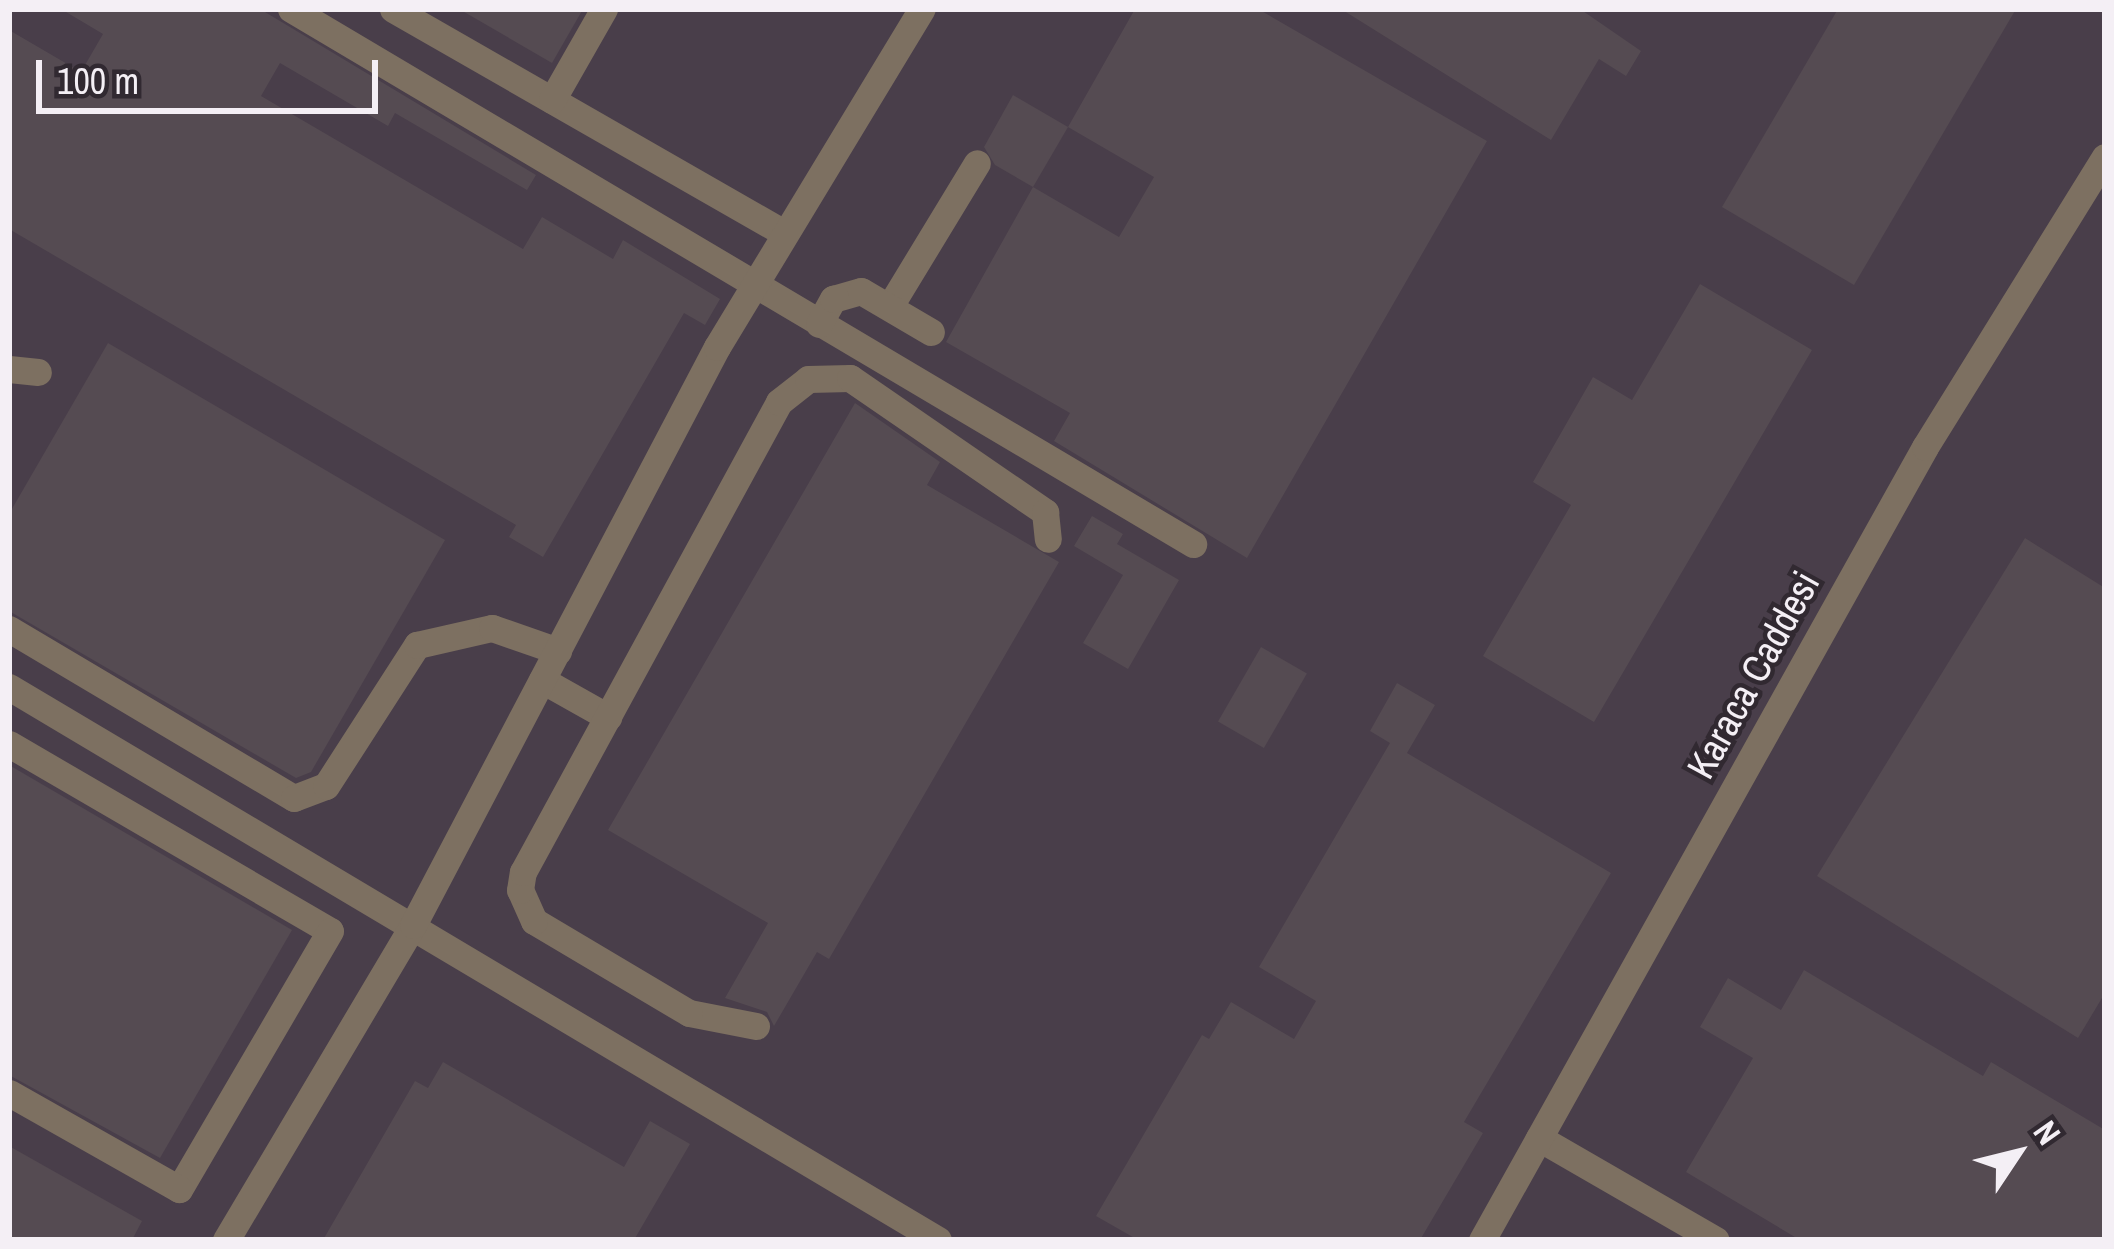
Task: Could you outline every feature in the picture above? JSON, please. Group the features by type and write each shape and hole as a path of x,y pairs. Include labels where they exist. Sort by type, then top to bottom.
{"street":[{"path":"291,9 1193,544"},
{"path":"393,9 784,232"},
{"path":"552,100 604,9"},
{"path":"226,1240 413,925 753,286 922,9"},
{"name":"Karaca Caddesi","path":"1482,1240 1925,447 2105,157"},
{"path":"890,306 977,164"},
{"path":"819,324 845,292 861,291 931,332"},
{"path":"756,1026 689,1013 534,920 525,907 523,872 779,402 808,379 850,379 1045,512 1048,539"},
{"path":"9,629 293,799 326,786 417,645 492,628 558,651"},
{"path":"542,680 608,717"},
{"path":"9,687 938,1240"},
{"path":"9,744 330,931 179,1189 9,1094"},
{"path":"1539,1138 1716,1240"}],"shaded area":[{"path":"9,9 2105,9 2105,1240 9,1240"}],"building":[{"path":"61,9 260,9 536,175 527,190 395,113 388,126 280,63 261,96 523,249 542,217 613,259 623,240 720,299 705,325 684,313 543,557 509,537 516,525 9,229 9,30 81,72 103,34"},
{"path":"459,9 583,9 552,63"},
{"path":"1135,9 1258,9 1487,141 1247,558 1054,441 1070,413 946,342 1033,187 1119,237 1154,177 1068,127"},
{"path":"1341,9 1580,9 1641,51 1626,76 1599,59 1551,140"},
{"path":"1838,9 2016,9 1854,285 1722,207"},
{"path":"1013,95 1068,127 1033,187 995,165 984,147"},
{"path":"1700,284 1812,350 1594,722 1483,656 1571,505 1533,482 1593,377 1632,400"},
{"path":"108,343 445,540 311,772 296,778 9,611 9,514"},
{"path":"855,403 940,462 927,485 1059,562 829,959 817,952 774,1026 767,1012 725,998 768,923 608,830"},
{"path":"1092,516 1123,534 1117,544 1179,580 1128,669 1083,643 1123,575 1074,546"},
{"path":"2025,538 2105,588 2105,993 2078,1038 1817,876"},
{"path":"1261,647 1307,674 1264,748 1218,721"},
{"path":"1397,683 1435,705 1407,753 1611,873 1464,1122 1483,1133 1420,1240 1138,1240 1096,1216 1202,1035 1209,1039 1231,1002 1294,1039 1316,1001 1259,967 1390,743 1370,731"},
{"path":"9,765 292,930 160,1158 9,1075"},
{"path":"1804,970 1983,1076 1991,1062 2105,1130 2105,1240 1800,1240 1686,1172 1753,1058 1700,1027 1728,978 1781,1010"},
{"path":"443,1062 624,1167 650,1121 690,1144 634,1240 323,1240 415,1081 428,1088"},
{"path":"9,1146 142,1221 132,1240 9,1240"}]}
